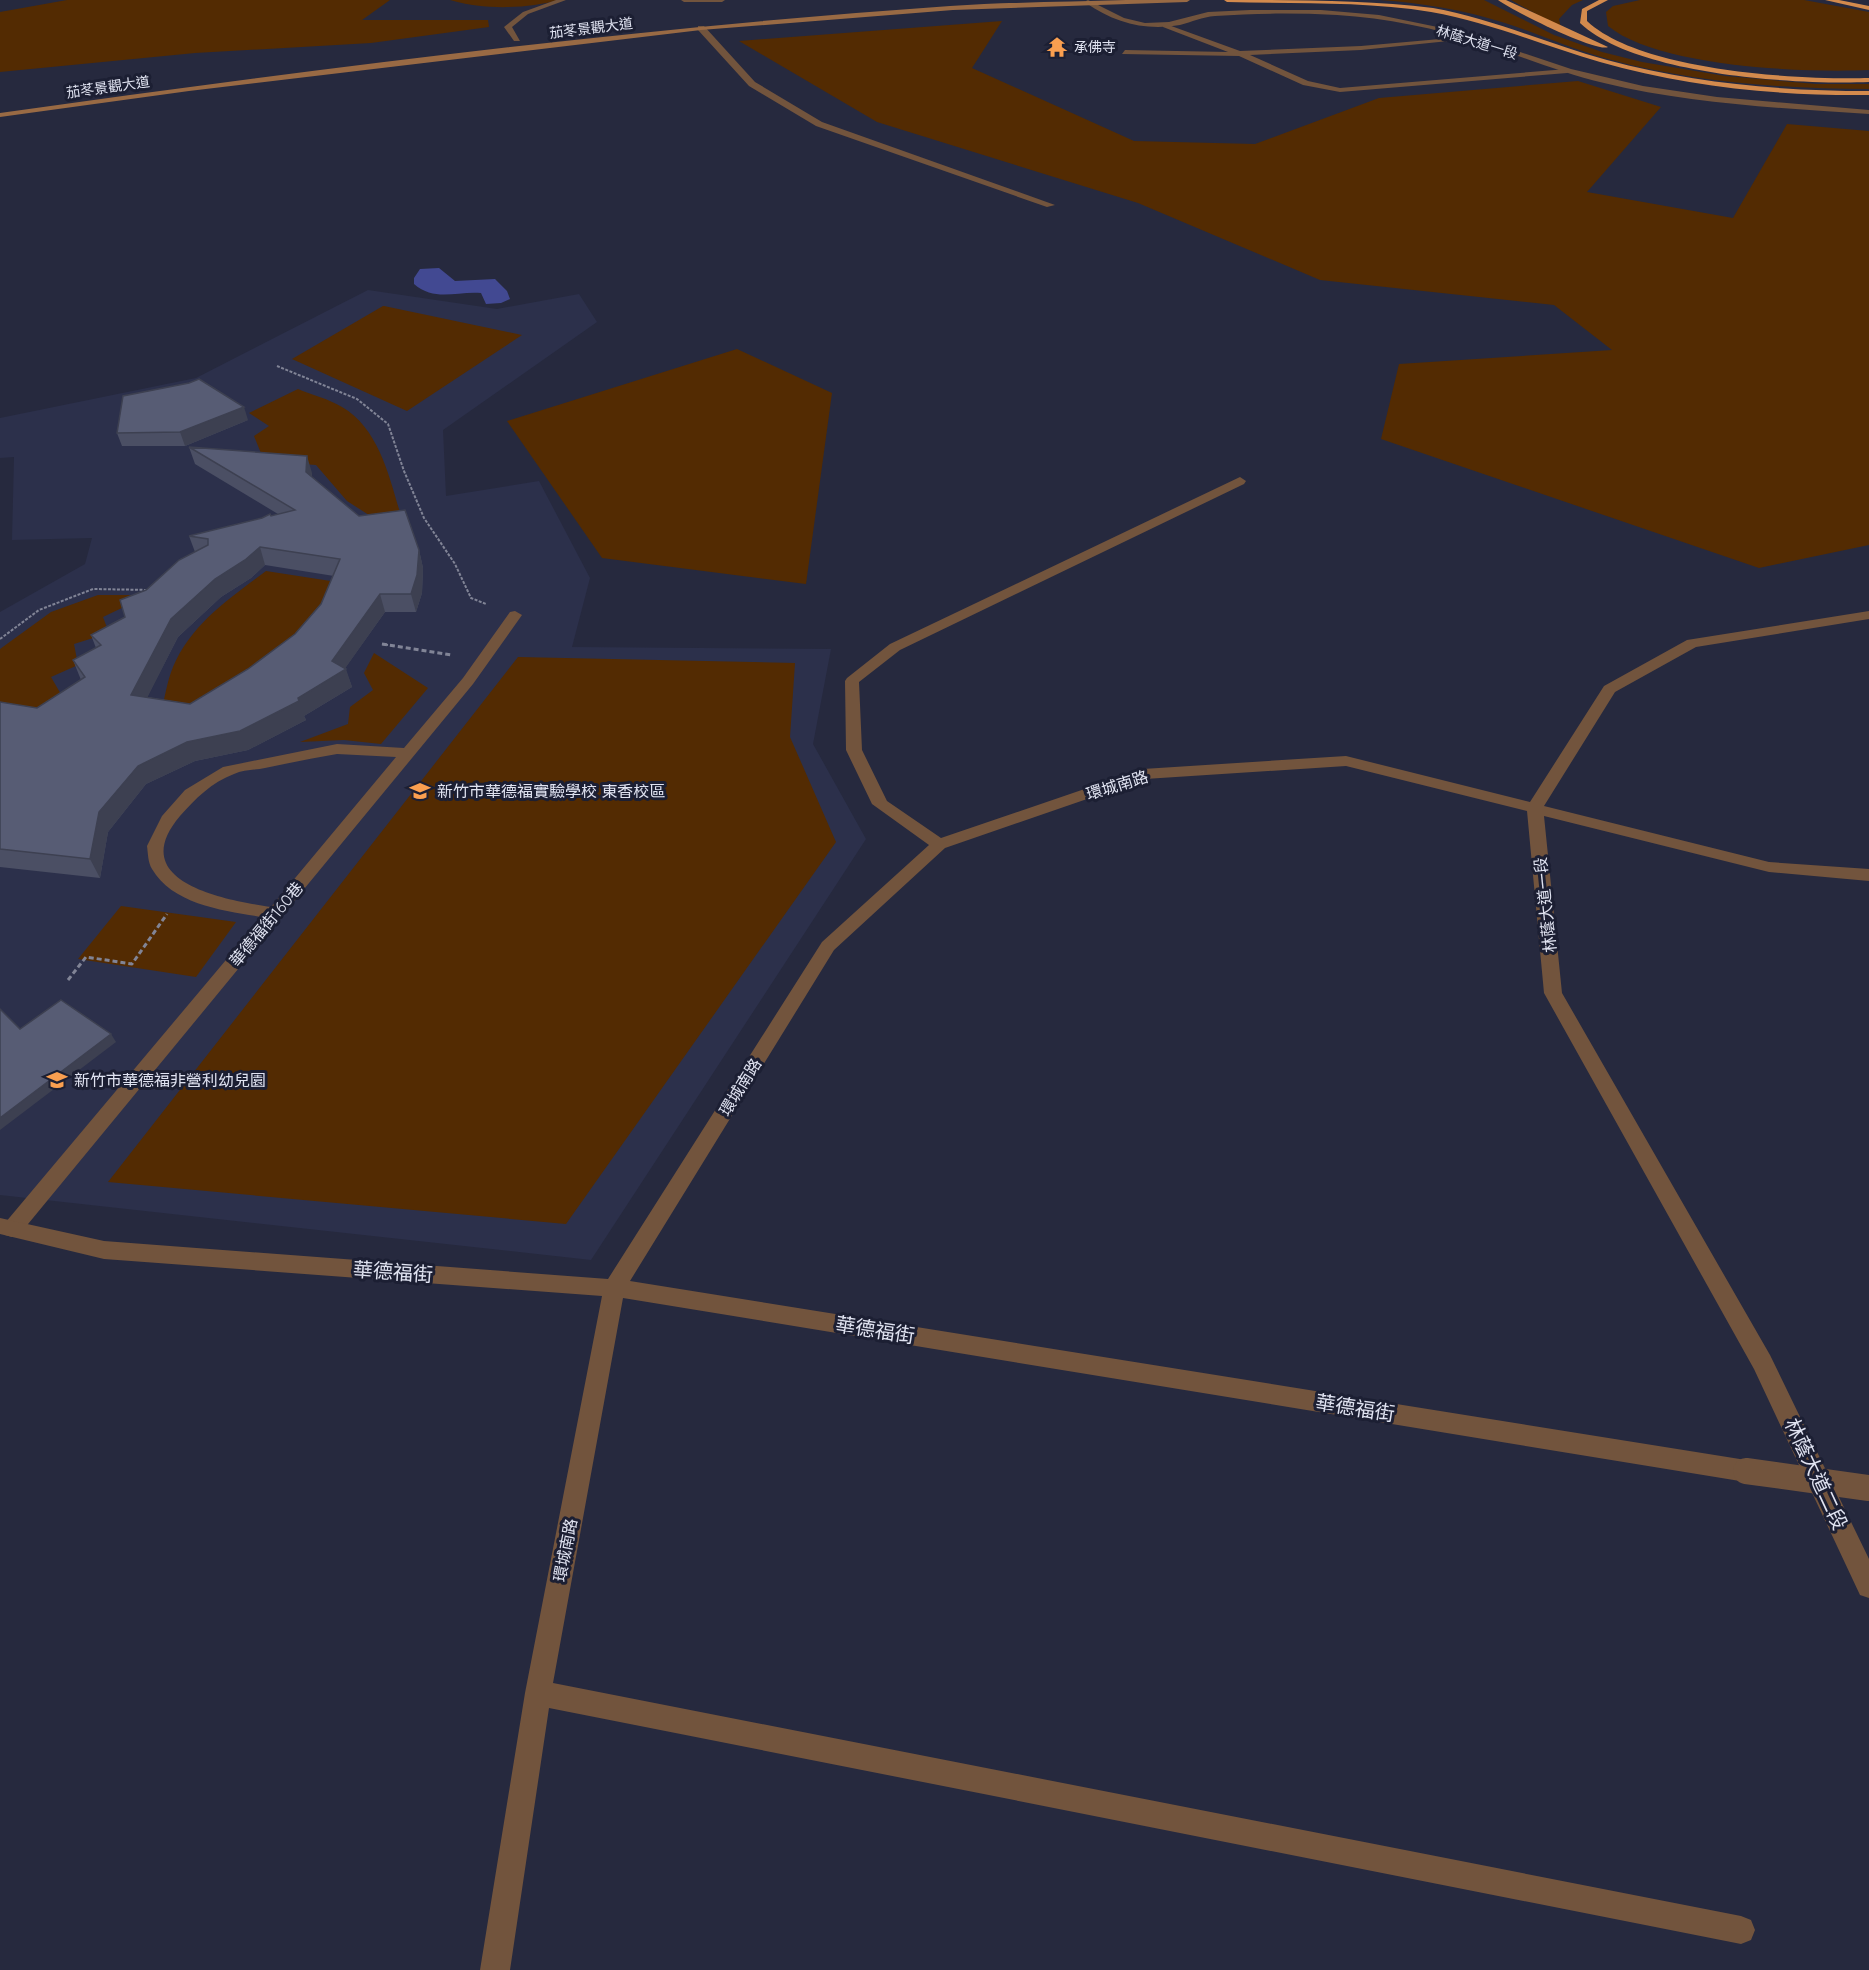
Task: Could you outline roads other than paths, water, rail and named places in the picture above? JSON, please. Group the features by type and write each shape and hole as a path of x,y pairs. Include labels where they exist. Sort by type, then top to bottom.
{"highway":[{"path":"1227,0 1346,2 1404,6 1488,23 1585,55 1659,75 1780,91 1869,93"},
{"path":"1501,0 1574,36 1607,48 1671,64 1800,80 1869,80"},
{"path":"1605,0 1584,10 1583,21 1594,33 1643,53 1741,74"},
{"path":"1828,0 1869,7"},
{"path":"1838,0 1869,7"}],"street":[{"path":"517,39 508,27 512,21 563,0"},
{"path":"684,0 722,0"},
{"name":"茄苳景觀大道","path":"0,115 189,89 700,28 953,8 1086,1 1187,0"},
{"name":"林蔭大道一段","path":"1086,1 1117,20 1147,26 1166,25 1200,15 1323,12 1392,19 1474,39 1567,71 1635,87 1719,101 1869,112"},
{"path":"1166,25 1241,54 1306,83 1340,90 1567,71"},
{"path":"700,28 752,84 819,124 1050,205"},
{"name":"茄苳景觀大道","path":"505,40 528,38"},
{"path":"1125,52 1241,54 1474,39"},
{"path":"939,844 880,804 854,750 852,681 895,647 1240,481"},
{"name":"華德福街160巷","path":"6,1227 275,913 484,660 515,615"},
{"path":"1535,807 1609,688 1692,643 1869,615"},
{"path":"275,913 229,906 184,891 159,867 155,846 168,819 190,793 229,770 337,749 408,753"},
{"name":"環城南路","path":"495,1970 538,1693 615,1288 828,946 939,844 1143,774 1346,761 1769,867 1869,875"},
{"name":"林蔭大道一段","path":"1535,807 1553,993 1762,1362"},
{"name":"華德福街","path":"6,1227 104,1250 615,1288 1746,1471 1869,1488"},
{"name":"林蔭大道二段","path":"1762,1362 1869,1586"},
{"path":"538,1693 1742,1930"}],"water":[{"path":"439,268 455,281 495,279 507,291 510,299 501,303 486,304 481,293 430,293 414,284 414,278 420,269"}],"place":[{"name":"承佛寺","path":"1057,47"},
{"name":"新竹市華德福實驗學校 東香校區","path":"420,791"},
{"name":"新竹市華德福非營利幼兒園","path":"57,1080"}]}
